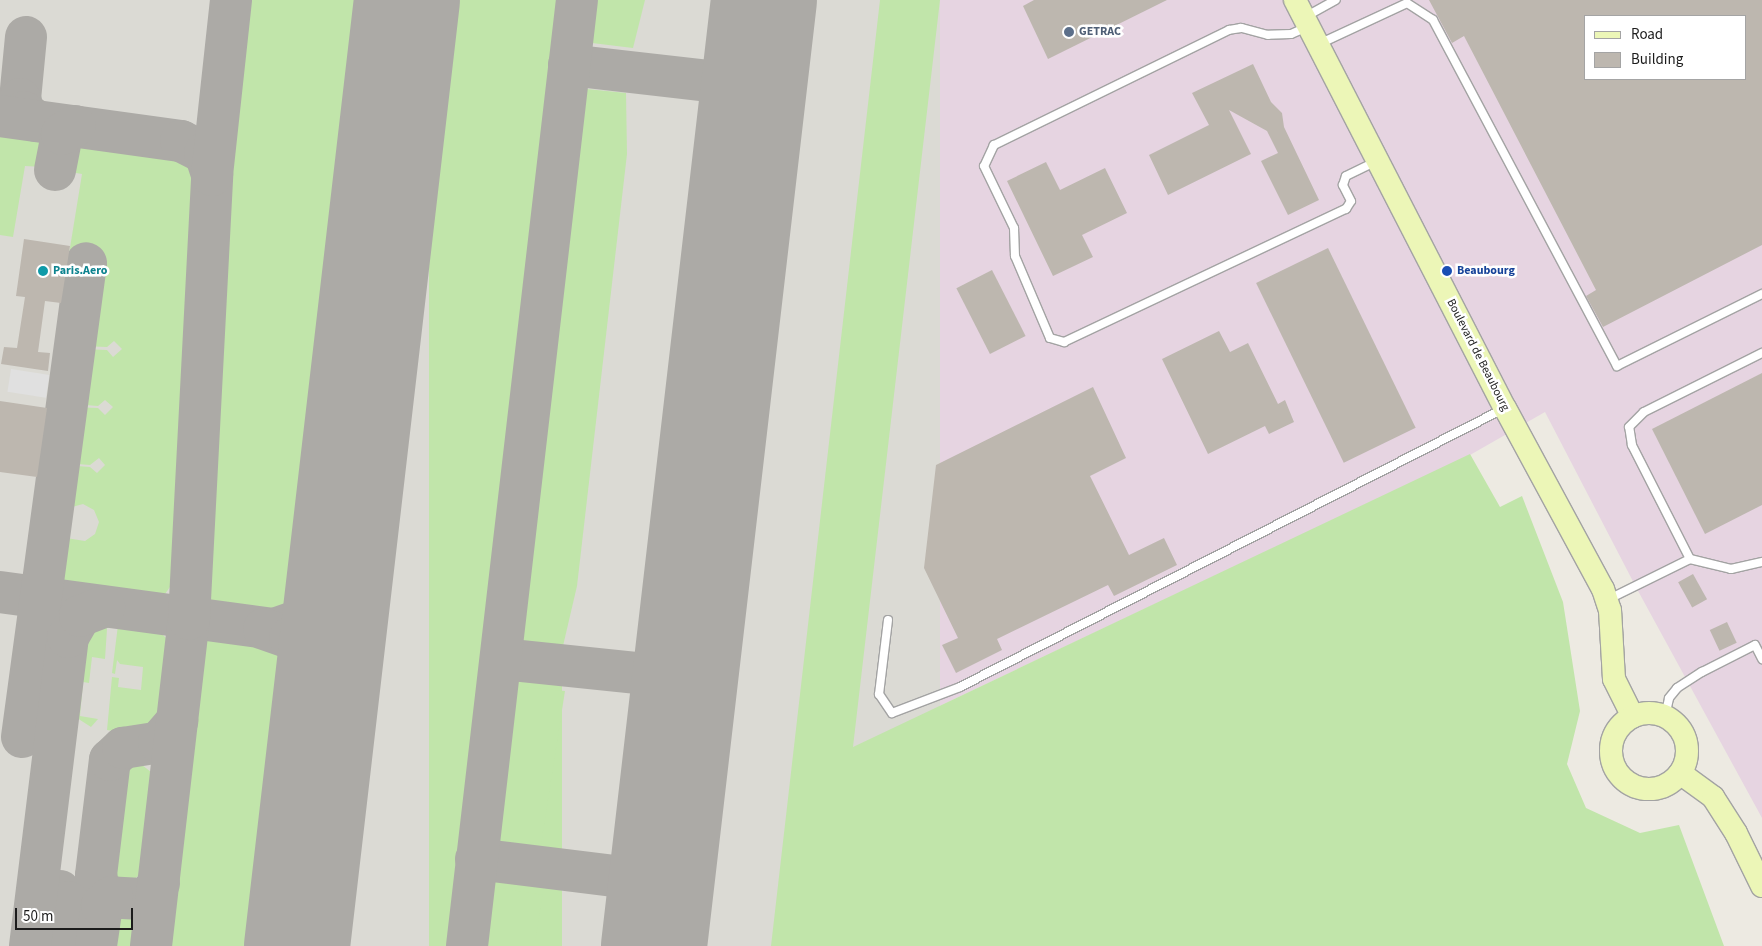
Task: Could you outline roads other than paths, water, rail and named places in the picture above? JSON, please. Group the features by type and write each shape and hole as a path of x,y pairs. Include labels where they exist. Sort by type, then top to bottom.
{"main road":[{"name":"Boulevard de Beaubourg","path":"1303,25 1607,599 1614,679 1633,717"},
{"path":"1654,713 1665,716 1678,727 1686,741 1685,763 1680,773 1666,785 1648,789 1635,786 1617,770 1612,759 1615,734 1633,717 1654,713"},
{"path":"1680,773 1713,797 1736,833 1762,886"}],"lane":[{"path":"1303,25 1336,0"},
{"path":"1376,161 1346,176 1343,185 1351,201 1346,209 1064,342 1050,338 1015,256 1014,228 984,166 994,144 1229,30 1241,28 1268,35 1303,25 1407,2 1433,20 1617,366 1762,294"},
{"path":"1690,559 1632,445 1629,427 1644,412 1762,353"},
{"path":"888,620 878,694 892,713 960,687 1505,408"},
{"path":"1607,599 1625,594 1690,559 1731,569 1762,562"},
{"path":"1665,716 1669,698 1677,688 1702,672 1755,645 1762,659"}],"place":[{"name":"GETRAC","path":"1069,32"},
{"name":"Paris.Aero","path":"43,271"},
{"name":"Beaubourg","path":"1447,271"}]}
